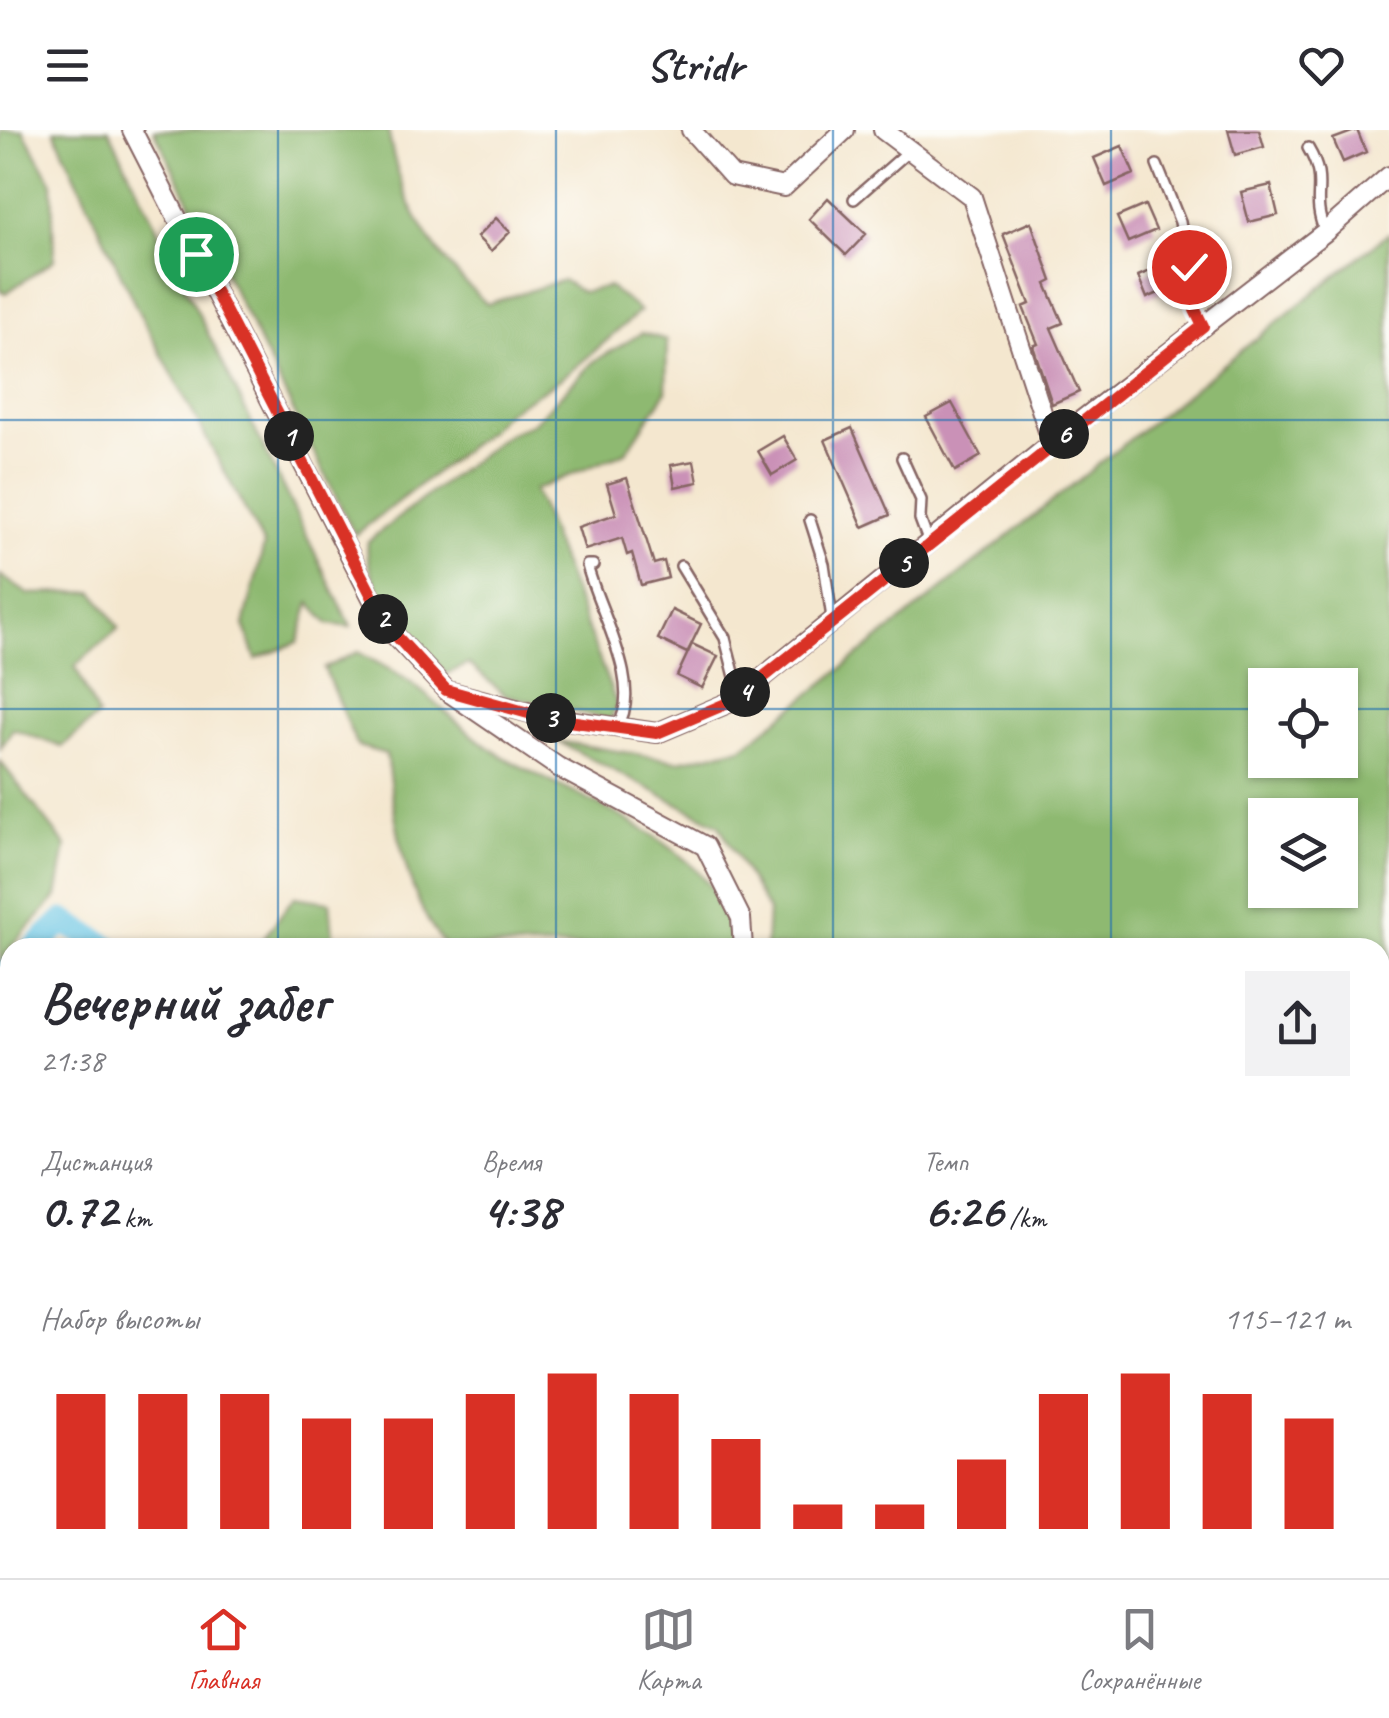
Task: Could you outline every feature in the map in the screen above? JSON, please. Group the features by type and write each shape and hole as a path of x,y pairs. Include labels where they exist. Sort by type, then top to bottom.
{"street":[{"path":"132,130 388,627 446,690 558,767 705,846 741,918 742,938"},
{"path":"691,130 732,176 784,187 845,130"},
{"path":"883,130 972,197 1052,443"},
{"path":"446,690 546,718 657,733 740,696 1052,443 1325,232 1389,176"}],"lane":[{"path":"1308,148 1322,178 1316,210 1325,232"},
{"path":"854,199 910,150"},
{"path":"1157,165 1180,222 1195,310 1203,326"},
{"path":"902,458 921,500 920,520 929,542"},
{"path":"810,520 824,564 832,621"},
{"path":"594,565 587,565 595,598 627,689 628,710 616,729"},
{"path":"680,566 725,638 740,696"}],"green space":[{"path":"0,130 23,130 52,182 54,260 6,293 0,291"},
{"path":"54,130 109,130 351,627 328,624 310,603 298,642 256,659 244,625 264,545 137,309"},
{"path":"154,130 388,130 401,182 421,226 450,266 487,304 563,280 581,292 609,287 640,311 570,371 505,414 490,430 355,535"},
{"path":"1389,233 1389,938 766,938 768,911 719,825 557,741 678,761 742,748"},
{"path":"642,333 667,340 666,392 626,452 534,490 617,705 610,720 505,695 469,664 446,674 381,595 368,559 368,541 506,435 533,423 593,362"},
{"path":"0,575 28,594 94,592 119,628 75,666 98,716 62,747 13,729 0,749"},
{"path":"358,652 411,683 488,747 637,826 673,850 703,877 724,909 730,938 440,938 410,880 386,754 357,746 324,668"},
{"path":"0,761 66,846 57,897 19,938 0,938"},
{"path":"294,897 330,902 333,938 264,938"}],"building":[{"path":"1228,130 1259,130 1264,147 1235,155"},
{"path":"1357,130 1366,152 1343,162 1333,139"},
{"path":"1122,146 1134,174 1106,186 1094,158"},
{"path":"1271,185 1278,215 1249,222 1241,192"},
{"path":"828,198 866,234 846,255 809,219"},
{"path":"1145,205 1156,230 1128,242 1117,217"},
{"path":"496,218 510,232 491,251 477,237"},
{"path":"1031,222 1052,281 1046,284 1063,323 1051,328 1079,392 1052,404 1033,346 1038,344 1023,307 1030,304 1003,234"},
{"path":"1166,264 1175,286 1147,298 1138,276"},
{"path":"952,403 981,456 955,471 926,417"},
{"path":"852,428 890,515 863,527 825,440"},
{"path":"783,436 797,460 772,475 758,451"},
{"path":"694,461 698,482 675,487 671,465"},
{"path":"627,478 654,564 664,561 668,578 641,585 632,553 627,555 622,538 585,550 578,527 616,514 607,484"},
{"path":"672,610 701,624 687,653 658,639"},
{"path":"692,644 718,656 702,688 677,676"}],"waterway":[{"path":"45,938 63,921 92,938"}],"route":[{"path":"196,254 388,627 446,690 546,718 657,733 735,700 1203,326 1195,310 1189,267"}]}
